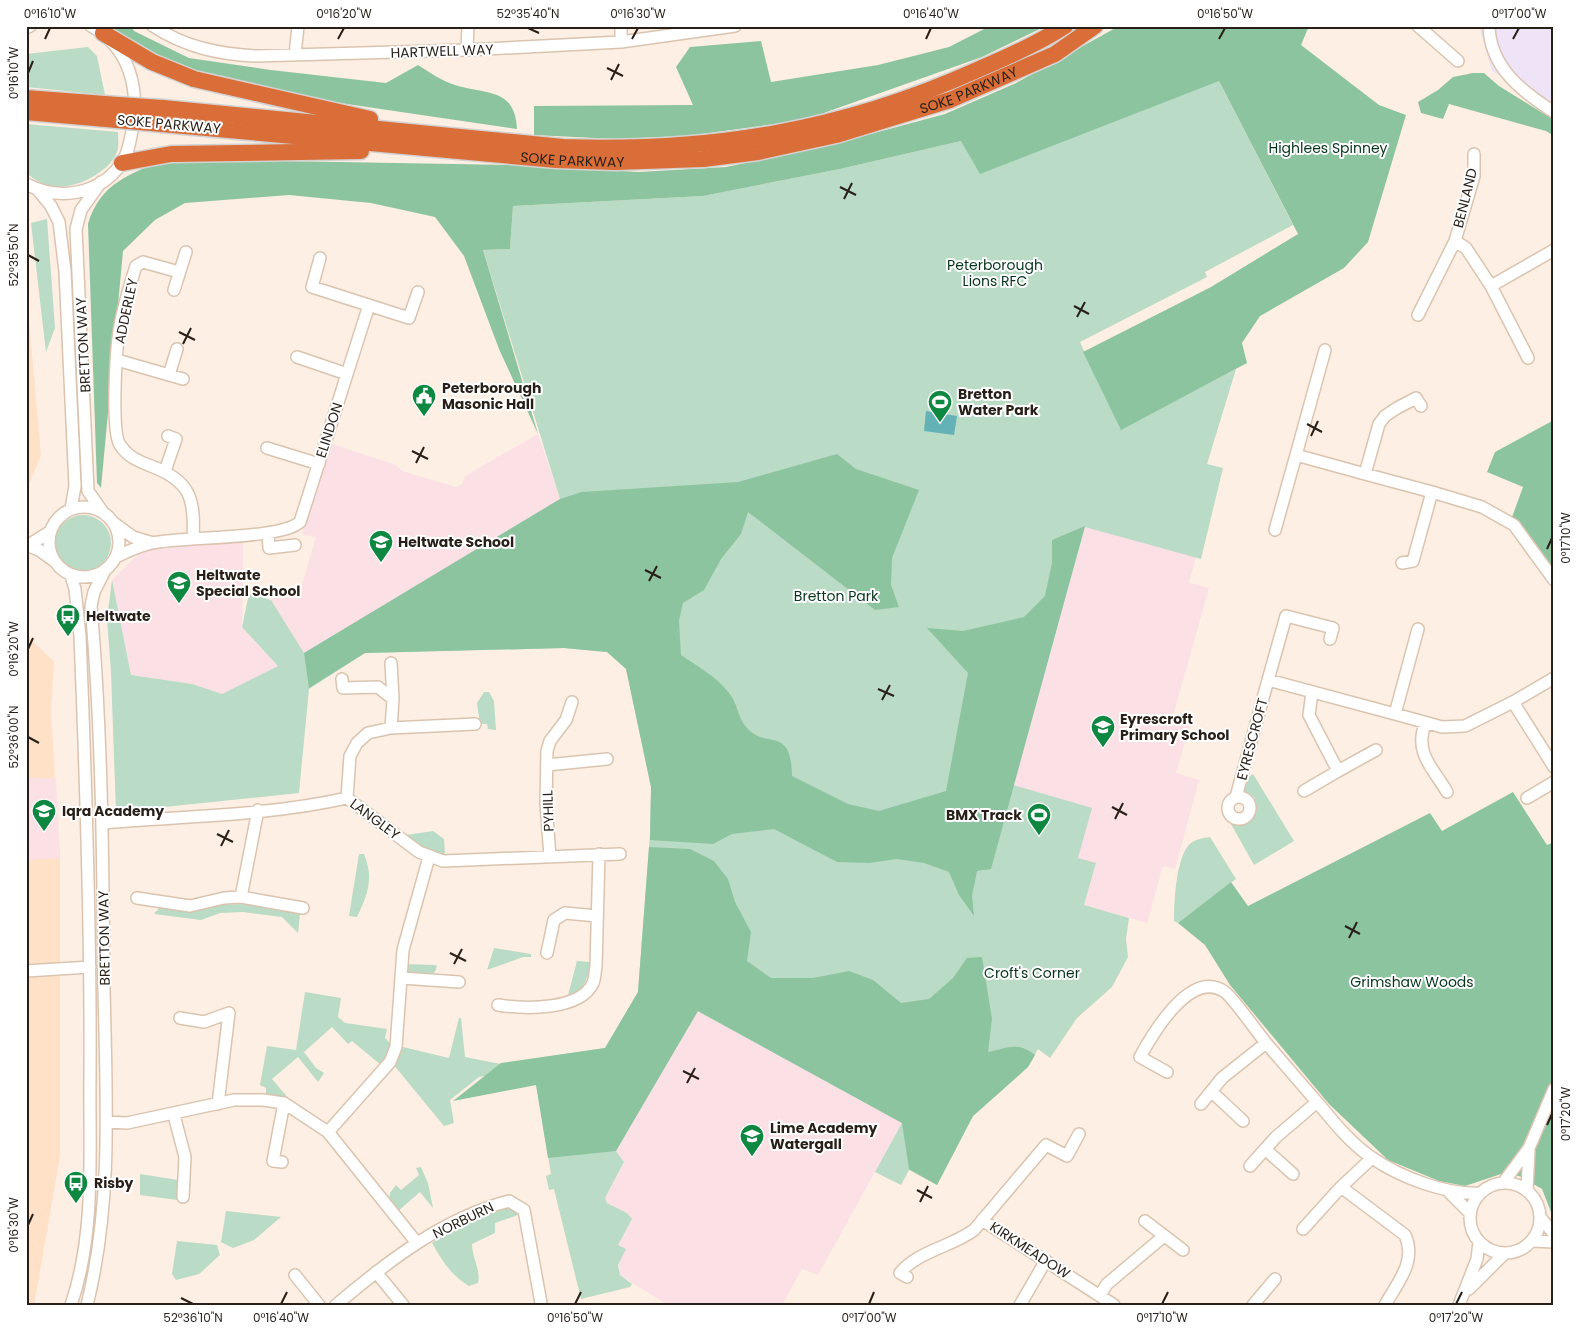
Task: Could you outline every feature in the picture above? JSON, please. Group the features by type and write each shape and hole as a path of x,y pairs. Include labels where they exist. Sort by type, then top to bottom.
{"highway":[{"name":"SOKE PARKWAY","path":"26,98 118,112 444,135 563,147 626,149 698,145 752,138 828,123 935,89 1040,42 1065,26"},
{"name":"SOKE PARKWAY","path":"162,116 556,160 614,162 703,159 758,152 836,136 950,100 1055,54 1096,26"},
{"path":"97,30 152,62 194,79 444,135"},
{"name":"SOKE PARKWAY","path":"26,112 118,112"},
{"path":"122,163 171,154 458,150"}],"street":[{"path":"26,28 30,26"},
{"name":"HARTWELL WAY","path":"153,26 195,48 228,54 295,56 621,42 735,26"},
{"path":"295,56 298,26"},
{"path":"467,50 468,26"},
{"path":"621,26 621,42"},
{"path":"1418,26 1458,61"},
{"path":"1489,26 1489,40 1507,76 1535,100 1554,112"},
{"path":"26,184 38,190 60,195 81,192 101,182 122,163 130,142 135,90 126,59 97,30"},
{"name":"BENLAND","path":"1418,315 1455,241 1474,176 1474,154"},
{"name":"BRETTON WAY","path":"101,182 81,210 76,230 88,491 102,511"},
{"name":"BRETTON WAY","path":"38,190 51,206 59,222 65,270 75,486 71,509"},
{"name":"BENLAND","path":"1455,241 1466,248 1491,286 1528,358"},
{"path":"1491,286 1554,250"},
{"path":"174,290 186,252"},
{"path":"320,258 312,287 409,318 418,292"},
{"name":"ADDERLEY","path":"179,272 142,262 134,262 118,333 115,426 118,444 132,458 165,471 181,483 192,499 193,539"},
{"name":"ELINDON","path":"267,448 319,464 369,306"},
{"path":"169,375 177,349"},
{"path":"1273,522 1296,455 1319,356"},
{"path":"297,357 347,374"},
{"name":"ADDERLEY","path":"117,360 183,378"},
{"path":"1365,474 1379,424 1385,416 1416,398 1421,406"},
{"path":"165,471 176,439 168,436"},
{"path":"1296,455 1482,506 1514,525 1554,580"},
{"path":"154,542 133,537 115,524 102,511 92,508 71,509 59,518 51,531 28,545 55,562 71,576 84,577 104,572 116,558 132,549 154,542 288,529 300,522 319,464"},
{"path":"1402,563 1413,561 1432,492"},
{"path":"115,524 120,541 116,558"},
{"path":"51,531 50,552 55,562"},
{"path":"268,532 269,548 295,545"},
{"name":"BRETTON WAY","path":"87,1305 94,1274 101,1217 106,1122 102,823 91,606 94,592 104,572"},
{"name":"BRETTON WAY","path":"71,576 75,589 80,636 90,967 89,1201 84,1250 71,1305"},
{"name":"EYRESCROFT","path":"1236,797 1286,616 1333,628 1330,639"},
{"path":"1395,714 1418,645 1418,630"},
{"path":"391,663 393,699 391,728"},
{"name":"EYRESCROFT","path":"1268,680 1395,714 1425,724 1442,727 1466,726 1554,678"},
{"path":"342,680 343,688 378,688 393,699"},
{"path":"1312,692 1309,715 1338,772"},
{"name":"PYHILL","path":"550,857 546,803 550,741 566,720 572,702"},
{"path":"1513,702 1554,767"},
{"path":"347,798 350,756 357,743 368,733 391,728 475,724"},
{"path":"1425,724 1420,738 1423,753 1435,781 1447,792"},
{"path":"1304,791 1376,750"},
{"path":"547,765 607,759"},
{"path":"1527,798 1554,782"},
{"name":"LANGLEY","path":"102,823 258,810 324,803 347,798 419,852 443,861 620,854"},
{"path":"241,898 258,810"},
{"path":"498,1005 516,1008 560,1004 581,998 593,983 595,975 599,854"},
{"path":"328,1132 390,1062 396,1047 403,950 429,857"},
{"path":"137,898 190,906 224,898 241,898 303,908"},
{"path":"548,953 554,920 566,913 597,916"},
{"path":"26,971 90,967"},
{"path":"402,978 459,982"},
{"path":"1167,1072 1140,1057 1157,1026 1194,990 1210,986 1225,992 1266,1043 1346,1135 1372,1158 1407,1176 1449,1192 1480,1193"},
{"path":"180,1018 204,1022 229,1013 218,1104"},
{"path":"1201,1104 1222,1078 1266,1043"},
{"path":"1504,1183 1529,1148 1554,1089"},
{"path":"1212,1092 1243,1121"},
{"path":"106,1122 127,1123 174,1115 234,1100 263,1100 284,1104 328,1132 416,1243"},
{"path":"1250,1166 1276,1136 1317,1102"},
{"path":"282,1162 274,1161 284,1104"},
{"path":"174,1115 185,1156 184,1196"},
{"name":"KIRKMEADOW","path":"1079,1134 1068,1156 1046,1145 982,1220 1114,1305"},
{"path":"1527,1190 1529,1148"},
{"path":"1265,1150 1293,1174"},
{"path":"1302,1229 1341,1187 1372,1158"},
{"path":"1504,1183 1512,1183 1527,1190 1539,1207 1540,1217 1537,1234 1532,1241 1515,1252 1505,1253 1495,1252 1479,1242 1472,1228 1470,1213 1473,1202 1480,1193 1495,1184 1504,1183"},
{"path":"1341,1187 1405,1235 1410,1246 1410,1257 1385,1305"},
{"path":"1449,1192 1470,1213"},
{"name":"NORBURN","path":"336,1305 376,1272 416,1243 492,1205 509,1201 517,1204 524,1210 541,1303"},
{"path":"1540,1217 1554,1234"},
{"path":"902,1276 908,1263 962,1239 982,1220"},
{"path":"1145,1221 1183,1250"},
{"path":"1100,1295 1107,1284 1164,1236"},
{"path":"1532,1241 1554,1242"},
{"path":"1459,1305 1477,1259 1479,1242"},
{"path":"1465,1292 1505,1253"},
{"path":"1020,1305 1046,1262"},
{"path":"376,1272 403,1305"},
{"path":"295,1274 319,1305"},
{"path":"1253,1305 1267,1299 1275,1279"}],"shaded area":[{"path":"1479,26 1554,26 1554,109 1492,71"},
{"path":"26,287 41,455 26,492"},
{"name":"Heltwate School","path":"538,434 560,499 304,653 271,600 274,589 300,592 316,537 302,534 329,443 396,465 402,471 456,487 462,484 465,476"},
{"name":"Eyrescroft Primary School","path":"1085,526 1196,557 1189,583 1209,588 1173,716 1191,722 1176,773 1199,780 1175,869 1163,866 1147,923 1084,905 1096,864 1078,858 1013,786"},
{"name":"Heltwate Special School","path":"243,539 242,627 278,666 222,695 192,684 131,675 112,580 145,548"},
{"path":"26,635 54,662 51,712 60,858 60,1156 34,1305 26,1305"},
{"name":"Iqra Academy","path":"26,778 56,778 60,858 26,860 26,847 30,846 26,816"},
{"name":"Lime Academy Watergall","path":"697,1011 902,1123 818,1275 802,1269 782,1305 668,1305 620,1275 618,1245 627,1213 607,1203 605,1198 624,1162 616,1151"}],"green space":[{"path":"107,26 131,26 134,31 189,58 271,70 386,83 418,65 450,83 488,92 505,99 515,115 517,129 299,97 178,70"},
{"path":"990,26 1046,26 982,57 804,120 687,136 615,139 534,135 534,106 693,105 676,67 690,47 761,41 771,82 878,65 949,47"},
{"name":"Highlees Spinney","path":"1119,26 1309,26 1301,45 1379,105 1406,115 1368,242 1344,268 1260,316 1242,343 1247,363 1121,430 1083,352 1211,287 1298,234 1219,81 980,174 961,141 840,169 703,196 513,206 510,249 483,250 538,434 499,349 464,256 435,217 371,203 289,195 185,203 155,220 123,251 101,488 97,483 88,224 93,210 109,189 119,181 142,169 168,159 512,165 639,172 726,167 822,147 945,114 1016,83"},
{"path":"88,47 97,56 105,95 26,87 26,54"},
{"path":"1484,73 1499,86 1554,120 1554,136 1546,131 1449,104 1443,119 1421,113 1418,102 1438,90 1453,77"},
{"name":"Bretton Park","path":"1219,81 1293,225 1205,272 1207,277 1080,342 1121,429 1236,369 1207,464 1223,468 1201,559 1085,527 1013,785 1092,808 1078,858 1096,863 1084,905 1129,918 1126,939 1128,957 1112,987 1077,1018 1050,1058 1038,1049 1028,1067 973,1116 937,1185 909,1170 901,1185 875,1172 902,1123 697,1011 616,1151 624,1162 605,1198 607,1203 627,1213 632,1219 618,1245 626,1249 618,1265 620,1275 632,1284 630,1287 581,1299 554,1189 549,1190 546,1176 551,1174 532,1059 605,1048 638,992 650,834 651,787 626,668 607,652 564,648 365,653 309,689 299,793 116,812 111,672 107,619 112,580 131,675 192,684 222,694 278,666 242,627 249,594 271,600 304,653 560,499 483,250 510,249 513,206 703,196 840,169"},
{"path":"26,124 118,132 118,150 107,166 92,177 66,186 49,186 37,181 26,173"},
{"path":"47,219 55,328 46,352 31,223"},
{"path":"1554,420 1554,573 1517,521 1512,517 1523,487 1487,472 1495,452"},
{"path":"837,454 856,469 919,490 892,558 891,585 899,607 875,610 748,512 741,534 721,559 704,590 683,603 679,621 681,655 724,687 732,697 746,727 754,734 783,744 791,760 792,776 848,804 879,811 946,791 968,673 927,628 963,631 1024,617 1045,596 1052,563 1052,540 1085,526 991,869 977,871 972,896 974,916 959,895 949,872 924,863 897,859 869,863 837,862 774,829 732,834 713,844 650,840 651,787 626,669 607,652 564,648 365,653 309,688 304,653 560,499 582,492 738,482"},
{"path":"83,515 94,517 103,523 109,532 111,543 109,554 103,563 94,569 83,571 72,569 63,563 57,554 55,543 57,532 63,523 72,517"},
{"path":"484,692 489,692 494,701 496,730 488,729 487,724 480,724 477,703"},
{"path":"1253,774 1294,841 1254,865 1231,824 1245,824 1254,816 1256,805 1254,797 1242,790 1248,777"},
{"name":"Grimshaw Woods","path":"1513,792 1547,845 1554,842 1554,1207 1551,1212 1542,1189 1519,1176 1501,1174 1465,1186 1439,1181 1388,1160 1329,1104 1230,985 1205,945 1178,923 1231,882 1248,906 1430,813 1442,831"},
{"path":"433,831 444,839 445,853 441,856 424,848 406,835"},
{"path":"1210,837 1236,879 1178,923 1174,921 1175,893 1181,861 1192,842"},
{"path":"649,847 690,849 714,861 728,879 735,902 751,932 747,961 771,978 813,978 849,971 873,980 901,1003 929,999 953,978 967,958 982,957 992,1019 988,1052 1017,1047 1023,1048 1035,1055 1028,1067 973,1116 937,1185 909,1169 902,1123 698,1011 616,1151 548,1158 536,1085 453,1101 501,1063 605,1048 638,992"},
{"path":"359,854 364,854 369,878 367,893 357,917 349,916"},
{"path":"242,904 300,914 298,933 282,917 243,912 220,913 201,920 154,914 160,907 194,911 218,905"},
{"path":"494,948 531,954 531,957 523,957 487,970"},
{"path":"577,961 590,962 588,974 581,988 567,999"},
{"path":"404,964 437,966 435,972 429,977 407,974"},
{"path":"305,992 341,998 338,1017 345,1023 387,1029 385,1038 390,1043 391,1053 381,1065 352,1041 348,1044 332,1027 304,1052 316,1068 324,1073 318,1082 298,1057 272,1079 290,1100 288,1102 266,1096 266,1088 260,1085 267,1046 296,1050"},
{"path":"459,1018 461,1018 465,1057 506,1065 505,1073 479,1077 450,1100 454,1123 444,1126 393,1064 403,1047 449,1058"},
{"path":"421,1167 428,1183 433,1208 420,1192 397,1212 389,1200 390,1193 396,1185 401,1190 419,1175 416,1168"},
{"path":"140,1174 178,1180 177,1200 140,1195"},
{"path":"512,1208 518,1215 495,1223 495,1233 472,1244 479,1278 478,1283 469,1286 448,1267 432,1243 480,1216 501,1209"},
{"path":"226,1211 281,1217 254,1240 233,1248 221,1242"},
{"path":"177,1241 217,1245 220,1255 199,1274 176,1280 172,1274"}],"water":[{"name":"Bretton Water Park","path":"926,411 957,416 954,435 924,431"}],"place":[{"name":"Peterborough Masonic Hall","path":"424,417"},
{"name":"Bretton Water Park","path":"940,423"},
{"name":"Heltwate School","path":"381,563"},
{"name":"Heltwate Special School","path":"179,604"},
{"name":"Heltwate","path":"68,637"},
{"name":"Eyrescroft Primary School","path":"1103,748"},
{"name":"Iqra Academy","path":"44,832"},
{"name":"BMX Track","path":"1039,836"},
{"name":"Lime Academy Watergall","path":"752,1157"},
{"name":"Risby","path":"76,1204"}],"park label":[{"name":"Peterborough Lions RFC","path":"995,274"},
{"name":"Croft's Corner","path":"1032,973"}]}
